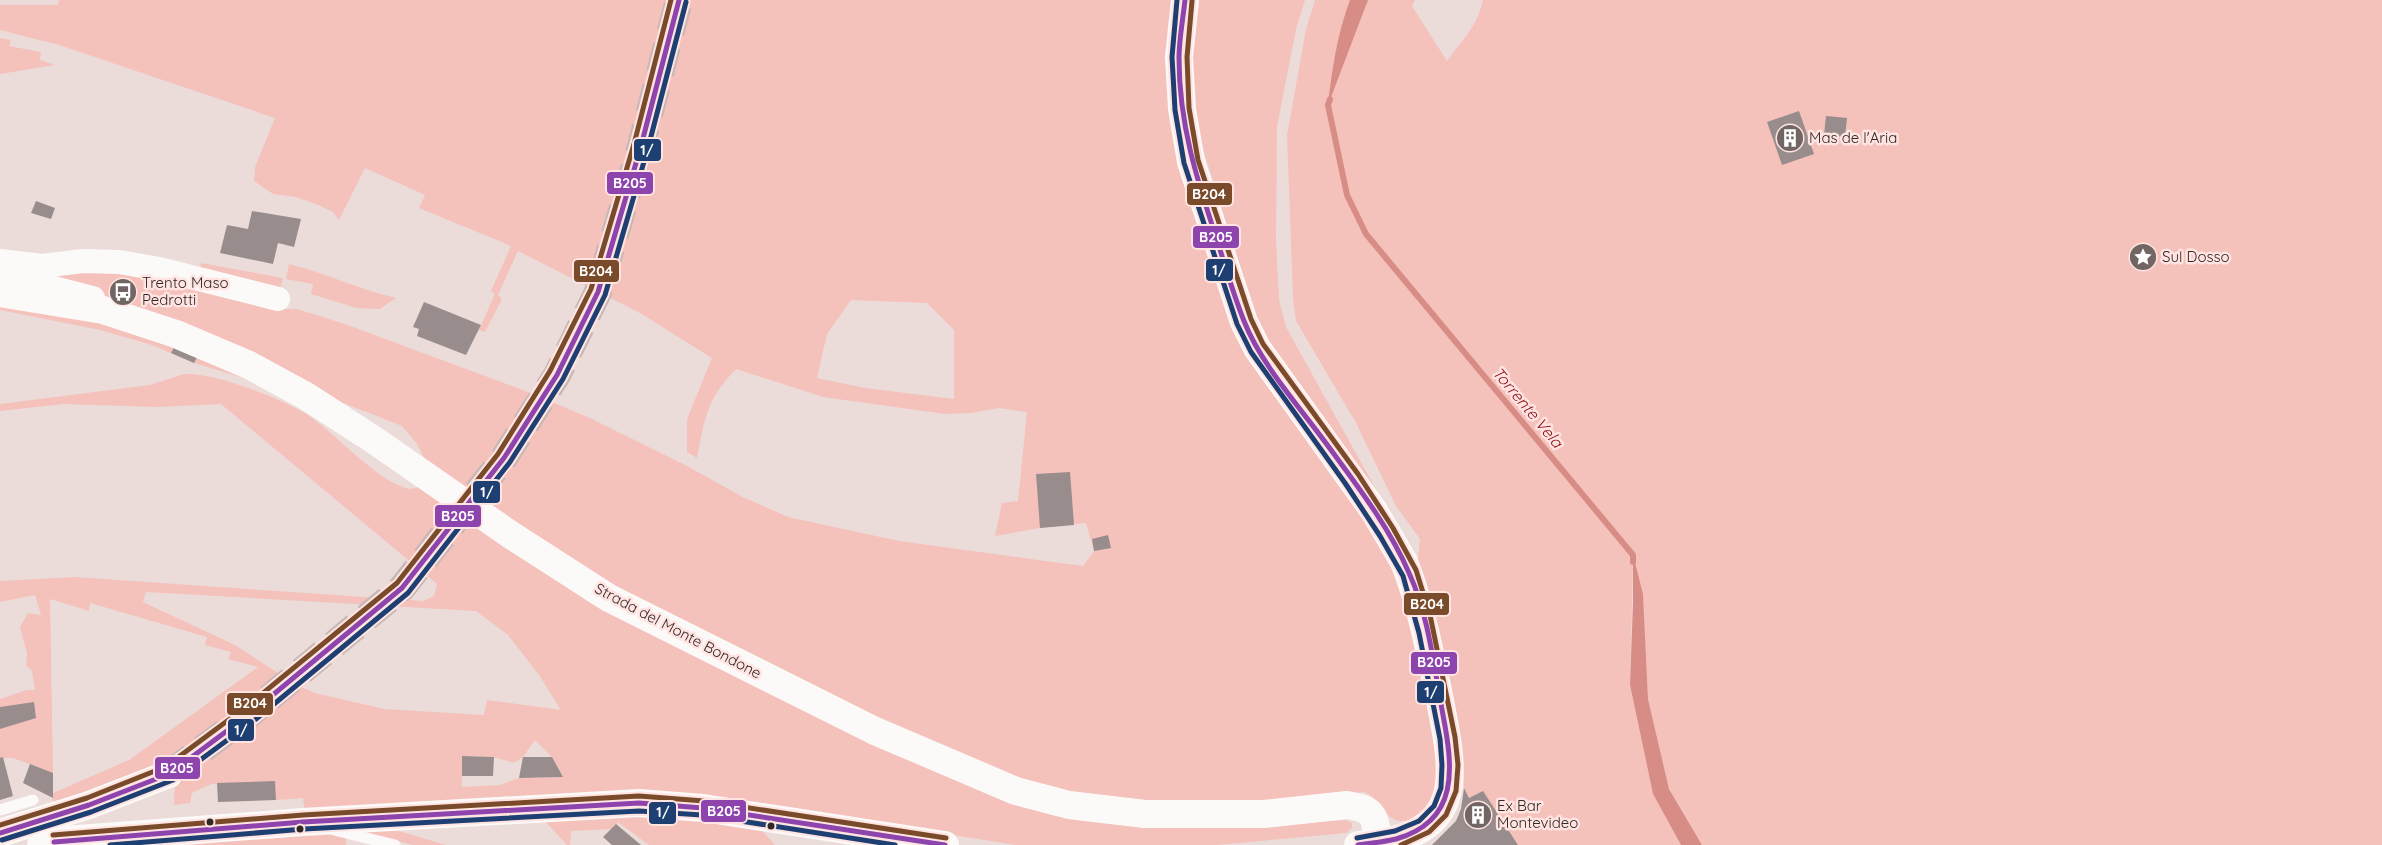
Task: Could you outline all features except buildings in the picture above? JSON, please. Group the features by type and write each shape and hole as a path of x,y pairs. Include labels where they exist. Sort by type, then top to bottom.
{"main road":[{"path":"1185,0 1179,57 1182,109 1189,153 1244,322 1257,348 1374,510 1404,562 1415,590 1429,649 1450,749 1452,774 1446,800 1431,820 1406,837 1367,844"},
{"name":"Strada del Monte Bondone","path":"0,293 103,310 176,334 249,365 306,396 368,435 511,535 609,598 875,731 1016,791 1069,805 1145,814 1264,814 1347,805 1357,806 1371,812 1375,818 1367,844"},
{"path":"0,833 112,797 169,774"},
{"path":"41,845 65,840 303,822 639,802 703,808 945,845"}],"street":[{"path":"0,261 42,266 83,261 119,262 159,269 278,299"},
{"path":"0,274 82,294 103,304 103,310"}],"lane":[{"path":"0,810 33,800"},
{"path":"303,822 395,845"}],"shaded area":[{"path":"59,0 1176,0 1187,180 1191,207 1219,279 1308,432 1405,584 1441,772 1434,799 1427,809 1416,817 1397,821 1373,797 1364,792 1277,802 1108,801 1018,779 943,750 778,672 569,562 424,458 417,444 402,426 0,268 123,265 279,309 297,309 345,324 528,392 590,418 687,466 743,497 788,517 899,541 1083,566 1094,551 1086,523 1040,528 995,536 1002,503 1018,501 1027,412 999,408 971,413 945,414 823,397 736,369 718,390 708,410 697,458 687,452 687,419 712,358 640,313 518,251 498,295 502,299 485,332 479,330 495,294 491,291 511,246 419,208 425,195 365,168 339,220 333,212 318,205 296,197 273,194 254,181 255,167 275,118 59,45 0,30 0,5 58,5","holes":["851,300 927,303 954,330 954,399 865,388 817,378 827,334"]},
{"path":"1198,0 1305,0 1296,29 1277,127 1276,240 1279,300 1286,327 1388,511 1274,351 1258,324 1198,133 1193,90 1193,52"},
{"path":"1315,0 1415,0 1412,6 1447,61 1473,26 1483,0 2382,0 2382,845 1702,845 1669,789 1648,699 1643,594 1633,558 1630,685 1653,794 1681,845 1518,845 1483,792 1469,798 1464,788 1461,748 1417,567 1420,539 1396,506 1355,421 1296,321 1293,298 1287,135 1306,29"},
{"path":"1350,0 1368,0 1328,105 1336,52"},
{"path":"0,38 11,40 9,46 41,52 40,60 55,65 0,74"},
{"path":"201,263 283,278 279,292 199,276"},
{"path":"289,264 369,291 396,298 380,309 356,308 311,294 313,284 286,279"},
{"path":"0,302 109,318 267,385 194,363 152,345 100,330 0,310"},
{"path":"184,374 197,375 213,377 247,387 280,400 317,422 385,478 410,489 421,486 587,601 732,674 935,766 1238,828 1345,820 1352,823 1352,828 1346,833 1217,845 1016,845 698,795 305,813 303,798 276,800 274,781 211,784 192,793 190,803 174,805 175,784 53,806 53,793 129,760 258,667 228,659 231,652 205,645 207,637 90,603 89,611 50,599 53,773 13,758 0,758 0,699 27,690 35,690 32,671 26,665 27,653 20,627 28,613 41,615 35,595 0,602 0,581 74,577 423,601 434,596 437,584 221,404 157,407 63,404 0,411 0,404 150,385","holes":["146,592 476,611 508,635 539,675 561,710 487,700 484,715 384,709 315,693 295,684 235,645 143,602","535,740 552,757 563,777 519,778 500,785 462,787 462,756 493,757 514,763 523,757"]},
{"path":"1633,555 1643,594 1648,699 1669,789 1702,845 1681,845 1653,794 1630,685"},
{"path":"627,812 760,828 775,845 649,845 618,822 612,829 571,831 570,845 567,845 541,817"},
{"path":"385,827 446,845 413,845 351,829"},
{"path":"323,832 346,838 346,845 145,845"}],"waterway":[{"name":"Torrente Vela","path":"1330,99 1328,105 1347,195 1366,234 1633,555 1633,562"}],"tunnel":[{"path":"169,774 251,713 402,588 504,458 557,375 598,292 641,146 679,0"}],"transit line":[{"name":"B204","path":"0,825 87,798 165,767 246,707 397,583 498,454 550,371 591,289 634,144 671,0"},
{"name":"B205","path":"0,833 89,805 169,774 251,713 402,588 504,458 557,375 598,292 641,146 679,0"},
{"name":"1/","path":"1177,0 1172,57 1175,110 1184,163 1237,324 1251,352 1345,483 1380,536 1403,576 1419,633 1440,739 1441,788 1434,806 1419,821 1395,831 1357,838"},
{"name":"B205","path":"1185,0 1179,58 1182,106 1186,129 1196,174 1240,312 1251,338 1272,371 1352,479 1393,541 1416,590 1430,642 1449,754 1447,790 1442,806 1432,819 1417,831 1396,839 1358,845"},
{"name":"B204","path":"1192,1 1187,57 1189,108 1198,160 1251,319 1263,344 1358,474 1393,528 1416,570 1430,615 1455,737 1458,765 1456,791 1446,815 1429,832 1401,845"},
{"name":"1/","path":"2,840 91,812 173,780 256,719 408,593 510,462 563,379 605,295 648,148 686,2"},
{"name":"B204","path":"53,835 303,815 639,796 704,801 946,838"},
{"name":"B205","path":"54,842 303,822 639,803 703,808 945,845"},
{"name":"1/","path":"110,845 304,829 639,811 702,815 895,845"}],"place":[{"name":"Mas de l'Aria","path":"1790,138"},
{"name":"Sul Dosso","path":"2143,257"},
{"name":"Trento Maso Pedrotti","path":"123,292"},
{"name":"Ex Bar Montevideo","path":"1478,815"}]}
